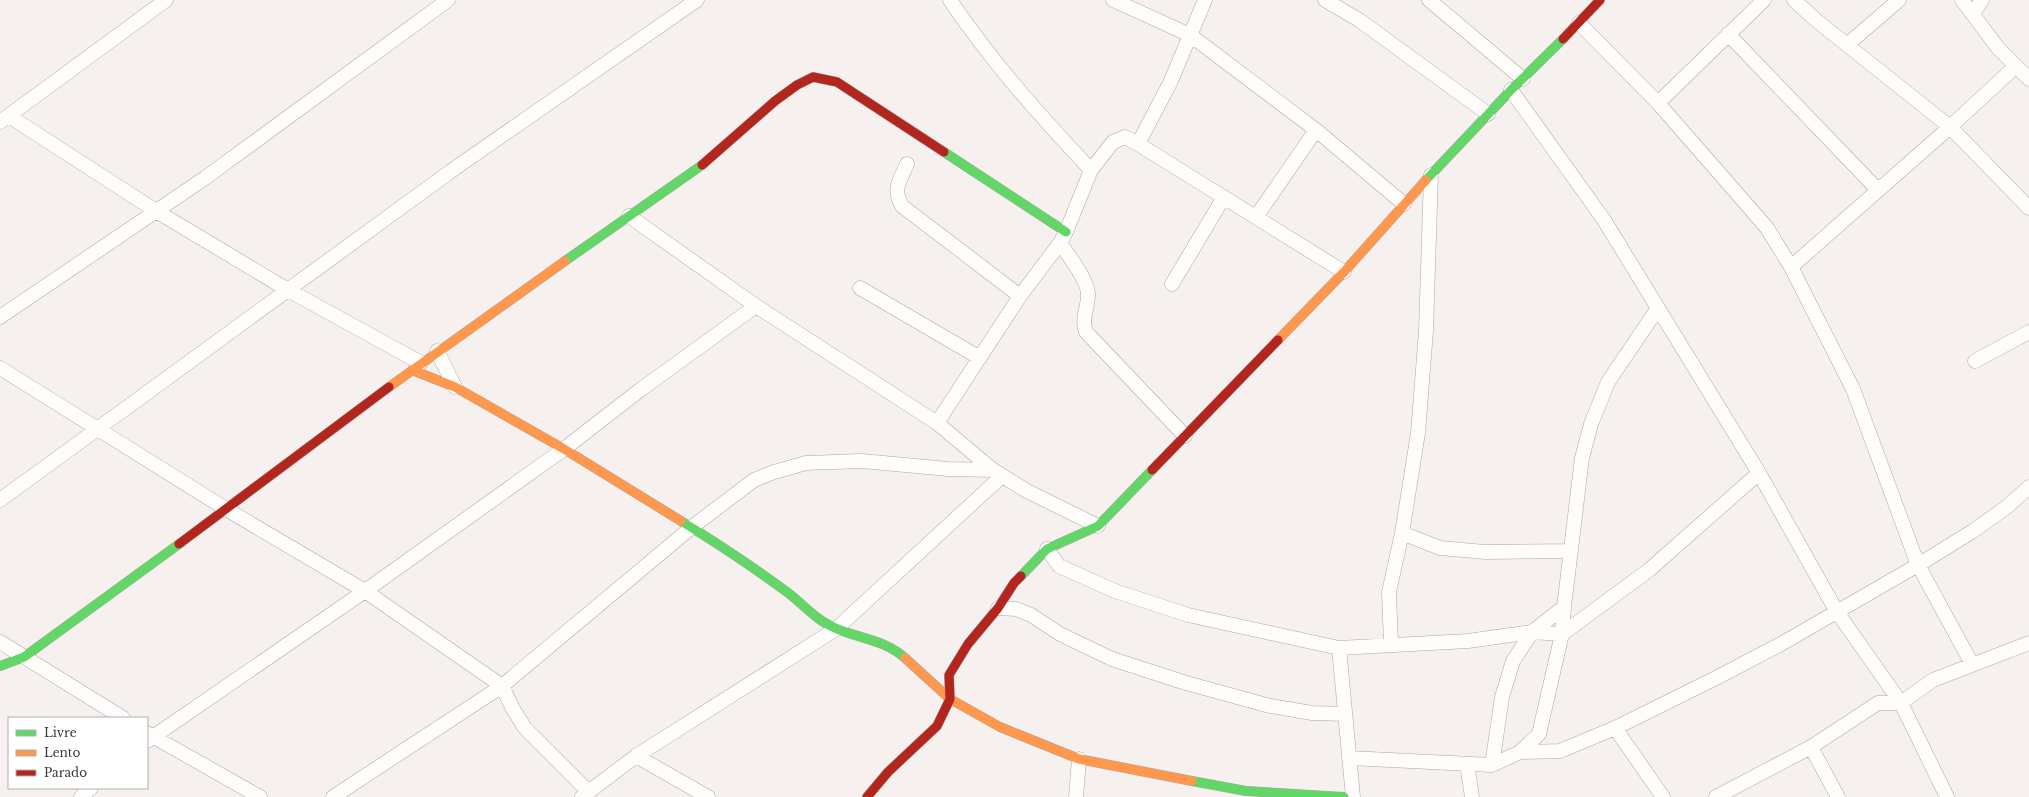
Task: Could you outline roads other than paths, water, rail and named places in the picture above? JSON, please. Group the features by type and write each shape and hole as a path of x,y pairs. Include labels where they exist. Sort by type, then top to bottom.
{"street":[{"path":"166,0 4,119 288,290 417,366 564,449 692,527 788,593 822,621 836,629 878,643 900,653 950,699 1000,727 1079,759 1246,791 1306,796 1344,797"},
{"path":"0,317 205,178 448,0"},
{"path":"0,500 450,171 697,0"},
{"path":"950,0 1001,68 1090,170"},
{"path":"1113,0 1190,35 1316,130 1404,204"},
{"path":"1138,144 1170,83 1205,0"},
{"path":"1325,0 1359,20 1488,114"},
{"path":"1429,0 1522,79"},
{"path":"867,797 888,772 937,726 950,699 949,675 968,644 998,608 1014,583 1047,550 1098,526 1344,272 1404,204 1488,114 1579,24 1600,0"},
{"path":"1658,103 1764,0"},
{"path":"1794,0 1817,21 1848,44 1950,127 2029,208"},
{"path":"1848,44 1899,0"},
{"path":"1962,0 1998,48 2029,78"},
{"path":"1973,14 1982,0"},
{"path":"1579,24 1658,103 1767,228 1791,267 1854,389 1918,565 1972,664"},
{"path":"1728,34 1878,190"},
{"path":"1791,267 1950,127 2016,66"},
{"path":"0,666 24,657 226,509 437,351 692,173 728,144 775,101 797,85 813,77 837,82 1063,237 1087,289 1088,304 1083,325 1086,332 1185,436"},
{"path":"1511,90 1604,220 1758,473 1837,612 1901,703 1948,797"},
{"path":"1256,217 1316,130"},
{"path":"936,423 1020,296 1063,237 1090,170 1117,139 1125,137 1138,144 1344,272"},
{"path":"907,164 896,188 897,197 902,206 1020,296"},
{"path":"1391,644 1389,592 1402,533 1418,434 1426,331 1431,175"},
{"path":"1172,284 1224,197"},
{"path":"629,216 756,306 936,423 997,473 1027,491 1098,526"},
{"path":"860,288 980,358"},
{"path":"260,797 149,737 365,591 564,449 640,390 756,306"},
{"path":"1350,758 1492,765 1520,752 1539,734 1562,634 1582,458 1591,424 1608,382 1658,308"},
{"path":"1975,361 2029,332"},
{"path":"437,351 454,387"},
{"path":"0,368 226,509 365,591 502,686 525,728 586,795 636,756 836,629 997,473"},
{"path":"333,797 502,686 692,527 754,480 806,463 862,461 997,473"},
{"path":"1047,550 1059,566 1115,591 1188,615 1339,648 1468,641 1532,632 1562,634 1649,570 1758,473"},
{"path":"1520,752 1560,751 1615,728 1716,678 1837,612 1973,532 2008,506 2029,487"},
{"path":"1402,533 1440,548 1485,552 1571,551"},
{"path":"1492,765 1502,697 1513,661 1532,632 1564,607"},
{"path":"998,608 1016,609 1031,615 1060,634 1112,659 1186,683 1270,706 1312,713 1345,714"},
{"path":"0,642 121,717"},
{"path":"1716,797 1811,747 1878,703 1901,703 1933,680 1972,664 2021,648 2029,643"},
{"path":"1339,648 1353,797"},
{"path":"1615,728 1663,797"},
{"path":"1811,747 1838,797"},
{"path":"636,756 708,797"},
{"path":"1076,797 1079,759"},
{"path":"1467,764 1472,797"},
{"path":"81,797 90,789"}]}
